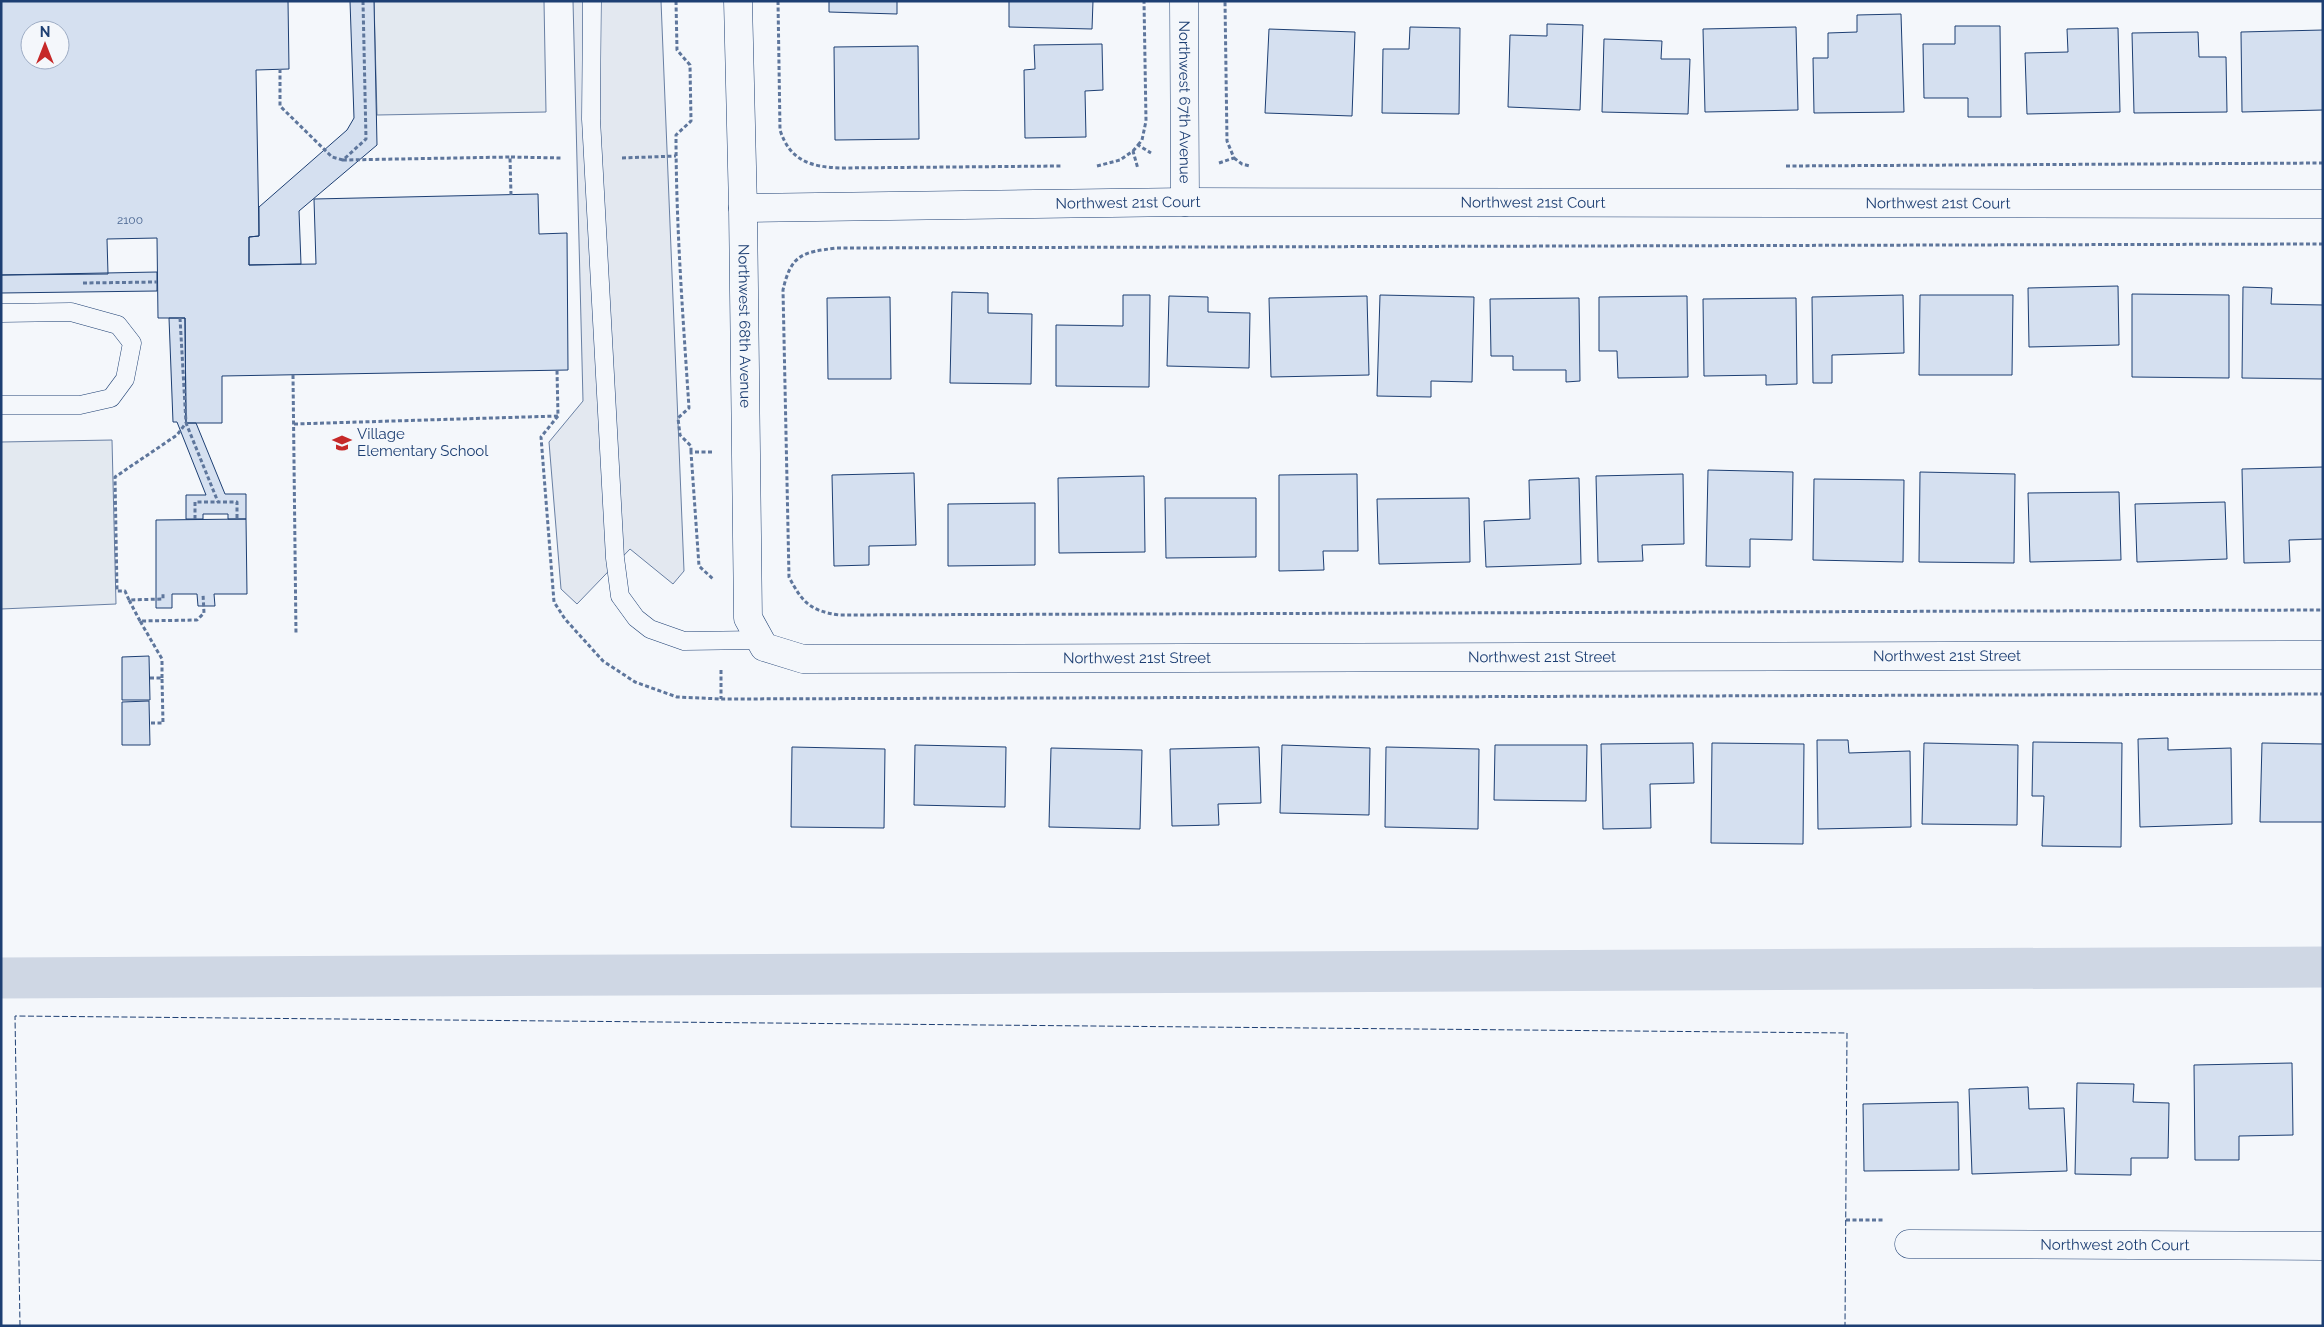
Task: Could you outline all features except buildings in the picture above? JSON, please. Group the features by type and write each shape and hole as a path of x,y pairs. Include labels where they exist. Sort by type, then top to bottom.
{"street":[{"name":"Northwest 68th Avenue","path":"738,1 743,208 748,618 762,643"},
{"name":"Northwest 67th Avenue","path":"1184,1 1185,202"},
{"name":"Northwest 21st Court","path":"743,208 1185,202 2323,204"},
{"name":"Northwest 21st Street","path":"762,643 803,659 2323,656"},
{"name":"Northwest 20th Court","path":"1909,1244 2323,1246"}],"lane":[{"path":"592,1 593,159 615,558 620,596 636,618 650,629 684,640 762,643"},
{"path":"1,313 71,312 118,324 132,344 125,379 111,398 80,405 1,405"}],"path":[{"path":"343,160 366,139 363,1"},
{"path":"676,1 677,50 690,65 691,121 676,135 677,210 689,408 678,418 680,435 691,446 699,566 720,585"},
{"path":"778,1 780,130 783,139 791,151 803,161 820,167 1070,166"},
{"path":"1138,145 1142,140 1146,121 1144,1"},
{"path":"1225,1 1226,128"},
{"path":"280,69 280,106 332,157 343,160 510,157"},
{"path":"1090,166 1100,166 1120,160 1133,151 1142,182 1144,247"},
{"path":"1234,158 1242,164 1253,167"},
{"path":"1778,166 2323,163"},
{"path":"2323,244 837,248 812,251 797,259 787,270 783,290 787,556 789,577 799,596 810,607 826,613 840,615 2323,610"},
{"path":"180,318 186,423 218,502"},
{"path":"294,424 558,416 557,370"},
{"path":"293,375 296,635"},
{"path":"150,723 163,723 162,659 124,591 118,591 115,477 177,435 186,423"},
{"path":"691,452 746,452"},
{"path":"195,519 195,502 237,502 237,519"},
{"path":"129,600 163,600 163,594"},
{"path":"140,621 198,620 204,612 203,594"},
{"path":"721,640 721,699"},
{"path":"150,678 162,678"}],"shaded area":[{"path":"374,1 544,1 546,112 377,115"},
{"path":"573,1 661,1 684,571 673,584 630,549 577,604 561,589 549,442 583,401"},
{"path":"112,440 116,604 1,609 1,442"}],"waterway":[{"path":"1,978 2323,967"}],"fence":[{"path":"20,1326 15,1016 1847,1033 1845,1326"}],"place":[{"name":"Village Elementary School","path":"342,443"}]}
